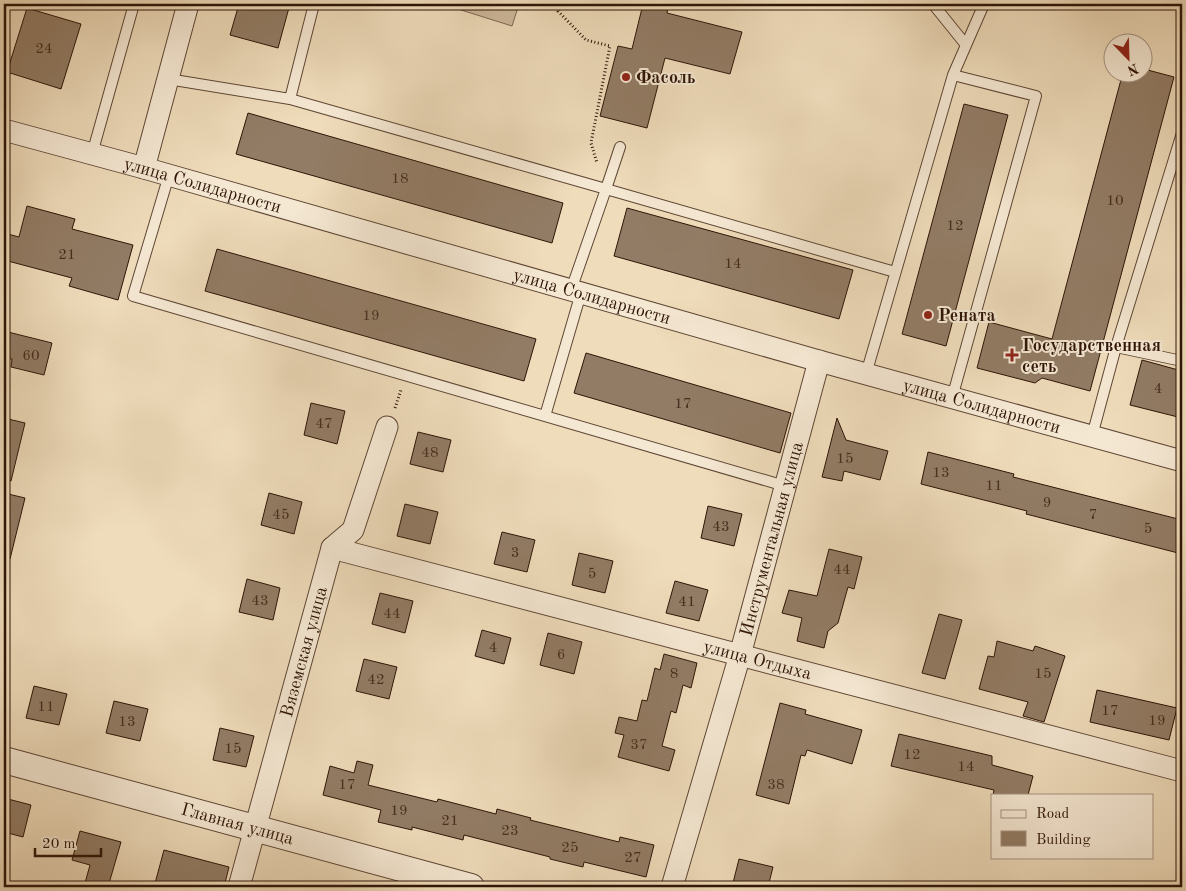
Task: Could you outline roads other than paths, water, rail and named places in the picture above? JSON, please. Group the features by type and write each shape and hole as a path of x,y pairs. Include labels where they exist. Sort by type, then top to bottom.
{"street":[{"path":"144,168 188,4"},
{"name":"улица Солидарности","path":"4,130 169,175 819,361 1182,461"},
{"name":"Инструментальная улица","path":"672,887 740,655 819,361"},
{"path":"332,548 353,530 387,427"},
{"name":"улица Отдыха","path":"332,548 1182,771"},
{"name":"Вяземская улица","path":"239,887 332,548"},
{"name":"Главная улица","path":"4,760 471,887"}],"lane":[{"path":"92,154 134,4"},
{"path":"290,99 314,4"},
{"path":"933,4 966,45"},
{"path":"866,374 953,75 984,4"},
{"path":"952,398 1036,96 953,75"},
{"path":"168,79 290,99 895,272"},
{"path":"1092,436 1116,347 1182,133"},
{"path":"545,416 576,292 620,147"},
{"path":"169,175 133,296 785,486"},
{"path":"1116,347 1182,361"}],"place":[{"name":"Фасоль","path":"626,77"},
{"name":"Рената","path":"928,315"},
{"name":"Государственная сеть","path":"1012,355"}]}
